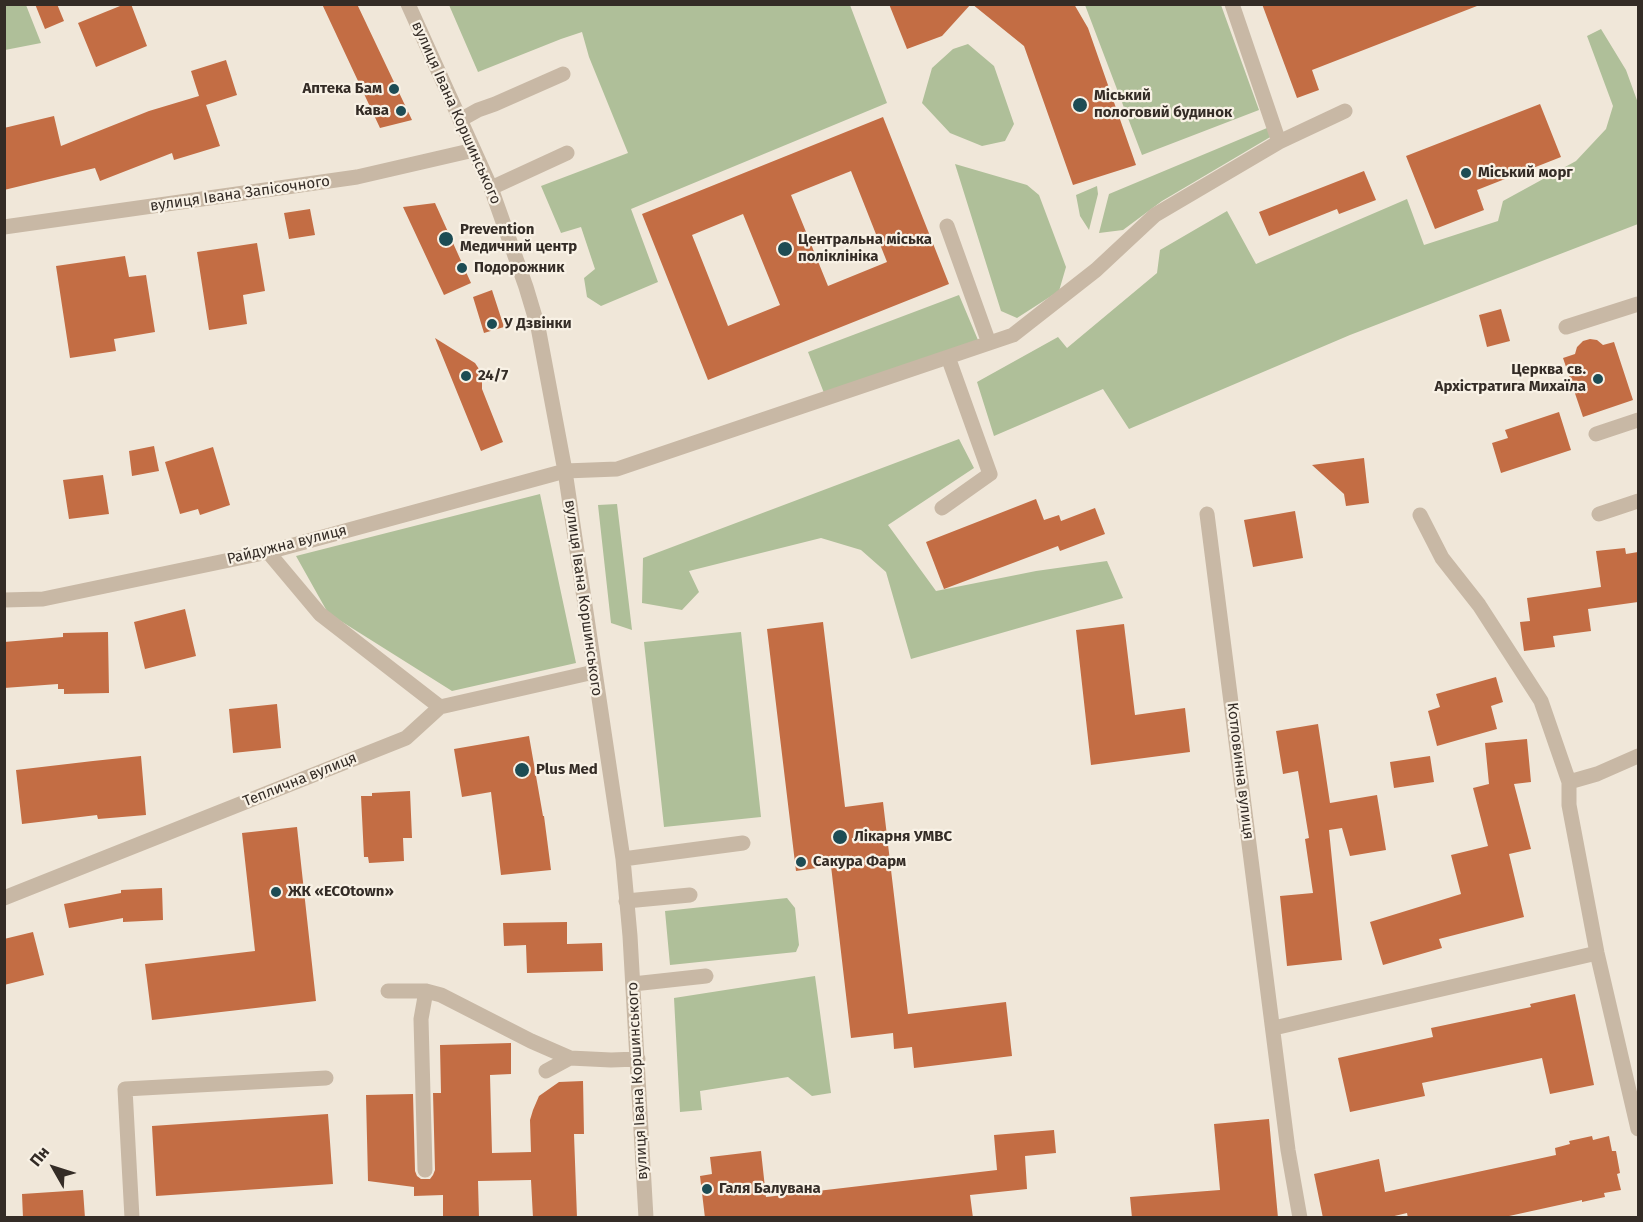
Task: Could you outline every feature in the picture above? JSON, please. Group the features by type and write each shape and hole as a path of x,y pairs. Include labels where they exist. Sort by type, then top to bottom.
{"street":[{"name":"вулиця Івана Коршинського","path":"408,4 491,188 538,327 565,471 623,859 638,1059 646,1218"},
{"path":"1232,4 1279,142"},
{"path":"460,120 563,74"},
{"name":"Райдужна вулиця","path":"4,600 43,598 268,552 565,471 617,469 989,344 1013,335 1096,270 1155,215 1279,142 1345,111"},
{"name":"вулиця Івана Запісочного","path":"4,227 357,177 474,150"},
{"path":"491,188 567,153"},
{"path":"948,226 989,344"},
{"path":"1566,327 1638,304"},
{"path":"942,508 990,474 948,357"},
{"path":"1596,434 1638,420"},
{"path":"1599,513 1638,501"},
{"name":"Котловинна вулиця","path":"1207,514 1288,1150 1300,1218"},
{"path":"1420,515 1442,558 1479,605 1541,701 1569,782 1569,806 1597,953 1638,1129"},
{"path":"268,552 320,614 440,707"},
{"name":"Теплична вулиця","path":"4,898 406,738 440,707 594,672"},
{"path":"1569,782 1597,774 1638,756"},
{"path":"623,859 743,843"},
{"path":"626,901 690,895"},
{"path":"1274,1028 1597,953"},
{"path":"633,984 706,976"},
{"path":"388,991 426,991 441,995 531,1041 570,1058 638,1059"},
{"path":"425,1170 421,1019 426,991"},
{"path":"546,1071 570,1058"},
{"path":"132,1218 125,1089 326,1078"}],"green space":[{"path":"5,4 26,5 41,43 5,50"},
{"path":"449,5 850,5 887,103 631,209 658,282 601,306 587,297 584,278 595,269 581,227 561,233 541,186 628,153 589,57 582,32 478,72"},
{"path":"1085,5 1221,5 1259,110 1142,155"},
{"path":"1601,29 1626,70 1638,103 1638,224 1350,335 1129,429 1103,389 994,436 977,382 1058,337 1067,348 1157,273 1160,250 1227,211 1256,264 1407,199 1424,245 1498,221 1503,201 1576,161 1606,129 1613,106 1587,36"},
{"path":"968,44 994,66 1014,124 1005,141 982,146 950,133 922,103 932,68 953,49"},
{"path":"1267,128 1272,136 1162,201 1123,230 1099,233 1109,194"},
{"path":"955,164 1027,185 1039,195 1066,267 1059,291 1017,318 1001,311"},
{"path":"1097,186 1098,194 1089,230 1080,216 1076,195"},
{"path":"959,295 978,340 824,393 808,352"},
{"path":"959,439 974,468 888,525 936,591 1036,571 1107,561 1123,598 911,659 886,572 861,550 821,538 689,571 699,592 682,610 642,603 643,558"},
{"path":"540,494 576,663 452,691 328,613 296,556"},
{"path":"617,504 632,630 611,623 598,505"},
{"path":"741,632 761,817 664,827 644,642"},
{"path":"787,898 795,908 799,945 796,952 670,965 665,911"},
{"path":"815,976 831,1093 812,1096 788,1077 700,1091 702,1110 680,1112 674,998"}],"building":[{"path":"35,4 57,4 64,21 45,29"},
{"path":"125,4 131,4 147,46 96,67 78,23"},
{"path":"322,4 357,4 412,120 380,128"},
{"path":"889,4 971,4 942,36 907,49"},
{"name":"Міський пологовий будинок","path":"972,4 1074,4 1088,28 1136,165 1073,185 1024,46"},
{"path":"1262,4 1477,4 1477,6 1312,70 1319,90 1297,98"},
{"path":"226,60 237,95 206,105 220,146 174,160 172,153 100,181 95,168 4,190 4,128 54,116 61,146 149,111 199,96 191,71"},
{"name":"Міський морг","path":"1540,104 1561,157 1477,190 1484,210 1435,229 1406,156"},
{"name":"Центральна міська поліклініка","path":"883,117 949,284 708,380 642,214","holes":["851,171 887,262 828,286 791,195","743,214 780,305 728,326 692,235"]},
{"path":"1364,171 1376,200 1339,214 1337,209 1269,236 1259,212"},
{"path":"435,203 471,283 444,295 403,207"},
{"path":"310,209 315,235 289,239 284,213"},
{"path":"257,243 265,291 243,295 247,324 209,330 197,252"},
{"path":"125,256 129,277 146,275 155,332 114,339 116,351 70,358 56,266"},
{"path":"492,290 504,327 484,333 473,297"},
{"path":"1501,309 1510,341 1487,347 1479,315"},
{"path":"435,338 475,363 479,369 482,375 482,389 503,442 481,451"},
{"name":"Церква св. Архістратига Михаїла","path":"1597,340 1603,345 1614,342 1633,400 1583,417 1563,358 1575,354 1577,347 1583,341"},
{"path":"1559,412 1571,450 1501,473 1492,443 1508,438 1505,430"},
{"path":"154,446 159,471 132,476 129,451"},
{"path":"213,447 230,505 200,515 198,509 180,514 165,462"},
{"path":"1364,458 1369,503 1346,506 1344,494 1312,465"},
{"path":"103,475 109,514 69,519 63,480"},
{"path":"1036,499 1044,520 1059,515 1061,521 1095,508 1105,534 1060,551 1058,546 944,589 926,542"},
{"path":"1295,511 1303,558 1253,567 1244,520"},
{"path":"1625,548 1626,554 1638,552 1638,602 1588,609 1591,631 1553,636 1555,647 1524,651 1520,622 1530,621 1527,598 1601,587 1596,551"},
{"path":"185,609 196,656 145,669 134,622"},
{"name":"Лікарня УМВС","path":"823,622 845,807 883,802 908,1014 1006,1002 1012,1056 914,1068 912,1047 894,1049 893,1033 851,1038 831,866 796,871 767,629"},
{"path":"1124,624 1135,715 1185,708 1190,752 1091,765 1076,630"},
{"path":"108,632 109,693 64,694 64,689 58,689 58,684 4,688 4,642 63,637 63,633"},
{"path":"1496,677 1503,702 1491,706 1497,729 1437,746 1428,711 1440,707 1436,694"},
{"path":"277,704 281,748 233,753 229,709"},
{"path":"1318,724 1330,803 1377,795 1386,850 1350,856 1342,828 1329,830 1342,960 1287,966 1280,896 1313,893 1305,839 1309,838 1298,771 1283,774 1276,731"},
{"path":"529,736 544,816 551,870 501,875 491,792 462,797 454,749"},
{"path":"1527,739 1531,782 1514,784 1531,849 1509,854 1524,917 1439,939 1442,948 1383,965 1370,922 1461,894 1451,855 1488,846 1473,788 1489,784 1485,743"},
{"path":"141,756 146,815 98,819 97,815 22,824 16,770"},
{"path":"1430,756 1434,782 1394,788 1390,762"},
{"path":"410,791 412,838 403,838 404,861 369,863 368,857 364,857 361,796 372,796 372,793"},
{"name":"ЖК «ECOtown»","path":"297,827 316,1001 152,1020 145,964 255,951 242,833"},
{"path":"162,888 163,920 123,922 123,918 69,928 64,904 121,893 121,890"},
{"path":"567,922 567,944 602,943 603,971 527,973 526,945 504,946 503,923"},
{"path":"33,932 44,975 4,985 4,939"},
{"path":"1575,994 1594,1085 1550,1094 1542,1058 1422,1083 1425,1096 1350,1112 1338,1058 1433,1037 1431,1028 1531,1007 1530,1004"},
{"path":"511,1043 511,1074 490,1075 492,1153 531,1152 530,1120 539,1096 559,1082 583,1081 584,1134 574,1134 577,1218 533,1218 531,1180 478,1181 479,1218 443,1218 443,1195 414,1196 414,1187 368,1181 366,1095 413,1094 415,1171 421,1179 430,1179 435,1170 433,1093 441,1093 440,1045"},
{"path":"328,1114 333,1184 156,1196 152,1126"},
{"path":"1269,1119 1278,1218 1132,1218 1130,1197 1220,1190 1214,1124"},
{"path":"1054,1130 1056,1153 1025,1156 1027,1189 970,1195 973,1218 705,1218 700,1176 712,1174 710,1157 761,1151 766,1197 997,1170 994,1135"},
{"path":"1592,1136 1593,1140 1609,1136 1612,1151 1616,1151 1620,1173 1617,1174 1621,1190 1604,1193 1605,1197 1500,1218 1408,1218 1407,1213 1386,1218 1323,1218 1314,1174 1379,1159 1385,1192 1556,1155 1555,1148 1570,1144 1569,1141"},
{"path":"83,1190 85,1218 23,1218 22,1194"}],"place":[{"name":"Аптека Бам","path":"394,89"},
{"name":"Міський пологовий будинок","path":"1080,105"},
{"name":"Кава","path":"401,111"},
{"name":"Міський морг","path":"1466,173"},
{"name":"Prevention Медичний центр","path":"446,239"},
{"name":"Центральна міська поліклініка","path":"785,249"},
{"name":"Подорожник","path":"462,268"},
{"name":"У Дзвінки","path":"492,324"},
{"name":"24/7","path":"466,376"},
{"name":"Церква св. Архістратига Михаїла","path":"1598,379"},
{"name":"Plus Med","path":"522,770"},
{"name":"Лікарня УМВС","path":"840,837"},
{"name":"Сакура Фарм","path":"801,862"},
{"name":"ЖК «ECOtown»","path":"276,892"},
{"name":"Галя Балувана","path":"707,1189"}]}
